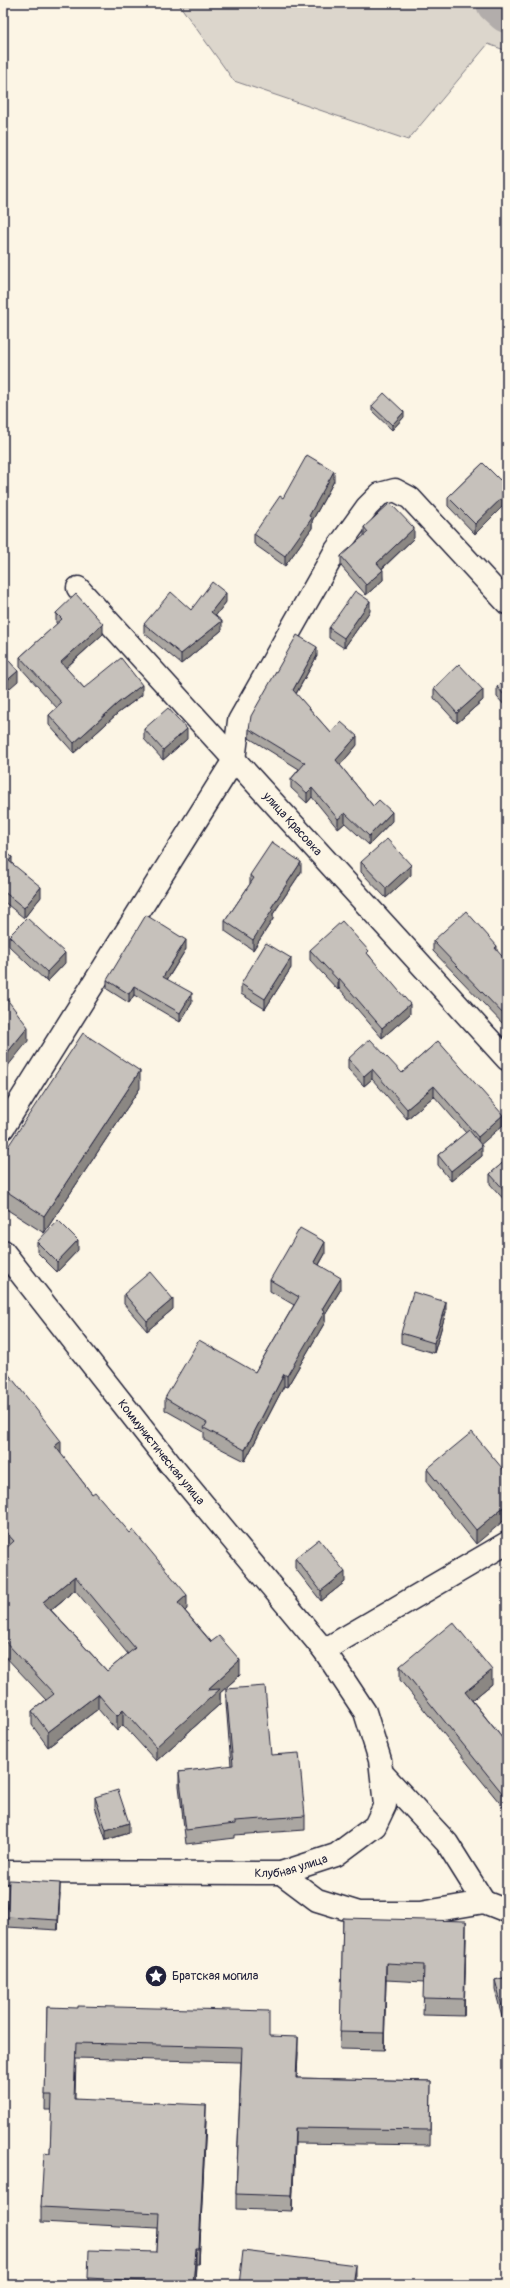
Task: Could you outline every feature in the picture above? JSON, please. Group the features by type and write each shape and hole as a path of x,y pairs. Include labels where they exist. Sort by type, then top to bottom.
{"street":[{"path":"3,1128 234,760 239,721 336,550 367,506 380,494 395,490 410,498 507,603"},
{"name":"улица Красовка","path":"78,588 507,1059"},
{"name":"Коммунистическая улица","path":"3,1251 170,1464 324,1650"},
{"path":"324,1650 507,1543"},
{"name":"Клубная улица","path":"3,1872 281,1873 336,1855 375,1826 385,1805 380,1760 365,1712 324,1650"},
{"path":"382,1773 447,1843 484,1902"},
{"path":"281,1873 317,1900 359,1913 420,1913 484,1902 507,1911"}],"shaded area":[{"path":"178,3 507,3 507,51 488,44 408,140 234,81"},
{"path":"3,2281 35,2283 54,2285 3,2285"}],"building":[{"path":"384,393 404,412 392,425 372,406"},
{"path":"307,455 334,471 309,516 312,518 285,556 254,534 280,496 283,498"},
{"path":"483,463 500,480 507,471 507,493 475,524 448,497"},
{"path":"390,503 414,528 377,563 383,570 366,585 341,556 368,532 364,527"},
{"path":"212,582 226,593 211,612 222,621 181,654 144,624 171,592 191,610"},
{"path":"355,591 370,601 344,638 329,628"},
{"path":"76,594 103,624 61,662 84,688 121,658 142,685 118,703 74,743 49,715 62,703 20,657 62,619 56,613"},
{"path":"297,635 317,647 293,690 331,733 341,722 357,736 336,760 373,806 379,800 392,812 369,836 345,813 338,819 312,788 307,793 291,779 305,763 249,729 251,716"},
{"path":"3,654 18,671 3,684"},
{"path":"459,664 483,690 457,713 434,688"},
{"path":"507,677 507,698 497,687"},
{"path":"168,708 187,729 163,750 144,729"},
{"path":"387,839 411,865 386,888 361,862"},
{"path":"272,842 301,862 271,908 273,909 253,940 225,921 254,878 250,875"},
{"path":"3,849 12,857 9,861 41,887 24,908 3,891"},
{"path":"466,911 497,946 495,948 507,962 507,1018 433,941"},
{"path":"146,915 186,940 163,977 192,993 180,1013 134,986 129,994 107,980"},
{"path":"27,918 65,953 47,972 9,936"},
{"path":"342,921 369,951 367,953 410,1004 382,1028 339,978 338,980 310,950"},
{"path":"266,943 291,958 265,999 241,984"},
{"path":"3,994 28,1027 3,1058"},
{"path":"83,1033 140,1071 44,1216 3,1189 3,1154"},
{"path":"370,1039 402,1073 438,1041 503,1115 478,1137 434,1086 407,1109 372,1069 364,1076 348,1059"},
{"path":"469,1130 482,1146 451,1171 438,1155"},
{"path":"507,1159 507,1193 490,1174"},
{"path":"58,1220 78,1240 57,1262 37,1242"},
{"path":"300,1228 325,1242 314,1262 341,1278 322,1309 325,1311 287,1376 284,1374 245,1450 204,1428 207,1423 165,1398 199,1340 255,1372 299,1297 270,1280"},
{"path":"150,1272 173,1299 147,1321 124,1294"},
{"path":"413,1292 446,1302 434,1343 401,1333"},
{"path":"3,1367 61,1441 55,1446 92,1494 95,1492 130,1533 133,1530 187,1595 178,1603 211,1642 219,1636 240,1660 207,1690 220,1689 156,1747 123,1710 117,1716 98,1694 48,1732 32,1711 54,1694 3,1639 3,1551 14,1541 3,1529","holes":["75,1576 135,1648 107,1671 43,1602"]},
{"path":"472,1432 507,1474 507,1504 476,1530 427,1469"},
{"path":"319,1539 345,1572 321,1591 295,1558"},
{"path":"453,1622 492,1670 465,1692 507,1744 507,1799 400,1666"},
{"path":"265,1686 271,1755 299,1753 305,1816 235,1821 235,1824 186,1830 179,1772 233,1765 226,1689"},
{"path":"118,1790 129,1823 106,1830 95,1797"},
{"path":"9,1880 60,1883 58,1920 7,1917"},
{"path":"343,1918 466,1921 464,1999 423,1998 424,1965 386,1963 384,2033 340,2032"},
{"path":"507,1977 507,2009 503,2010 495,1980"},
{"path":"78,2006 269,2011 269,2036 298,2037 296,2078 431,2081 430,2130 295,2128 292,2196 236,2194 242,2047 76,2043 74,2099 206,2105 199,2249 196,2249 193,2285 174,2285 145,2283 145,2281 88,2278 89,2250 157,2252 159,2213 41,2207 44,2152 50,2153 52,2095 45,2095 47,2007 78,2008"},
{"path":"243,2251 356,2265 353,2285 239,2285"}],"waterway":[{"path":"497,3 507,12"}],"place":[{"name":"Братская могила","path":"156,1976"}]}
